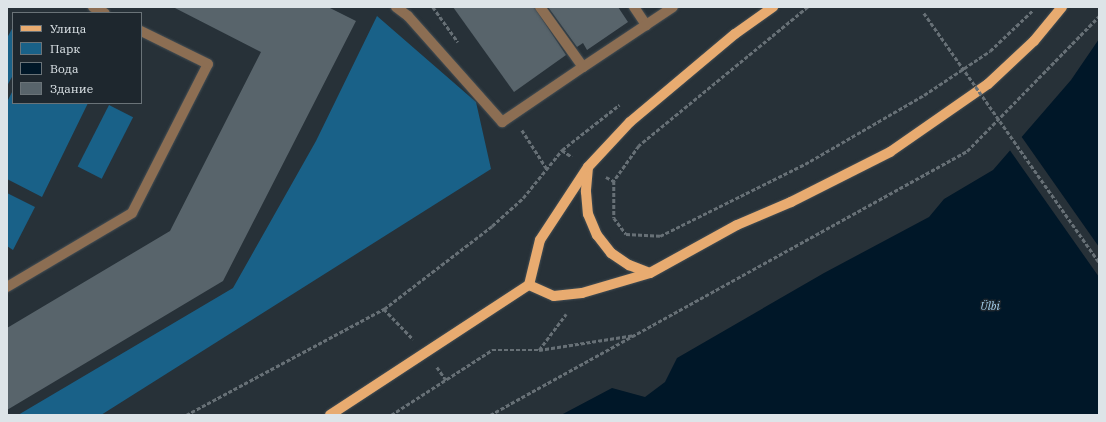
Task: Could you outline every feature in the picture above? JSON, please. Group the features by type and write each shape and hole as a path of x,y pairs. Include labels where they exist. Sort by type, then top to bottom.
{"main road":[{"path":"330,415 529,285 540,240 588,168 630,122 735,34 774,7"},
{"path":"529,285 554,296 582,293 650,272 737,225 791,202 890,152 988,84 1034,41 1062,7"},
{"path":"588,168 586,192 588,214 597,235 611,253 629,265 650,272"}],"street":[{"path":"93,7 103,12"},
{"path":"396,7 406,11 502,122 673,7"},
{"path":"540,7 583,67"},
{"path":"634,7 646,25"},
{"path":"7,287 132,213 208,64 142,31"}],"path":[{"path":"808,7 639,146 614,181 614,218 626,234 660,236 805,164 924,95 990,51 1036,7"},
{"path":"924,13 1099,262"},
{"path":"490,415 638,335 967,150 1099,16"},
{"path":"186,415 384,309 492,226 523,198"},
{"path":"391,415 492,350 539,350 638,335"}],"green space":[{"path":"377,16 476,102 491,169 101,415 18,415 233,288 316,141"},
{"path":"12,29 12,77 7,86 7,38"},
{"path":"12,92 12,104 88,104 42,197 7,179 7,102"},
{"path":"109,105 133,117 102,179 78,166"},
{"path":"7,193 35,207 13,250 7,246"}],"water":[{"name":"Ülbi","path":"1099,39 1099,415 561,415 612,388 645,397 665,382 677,358 824,273 929,217 944,199 993,170 1071,80"}],"pier":[{"path":"1021,136 1099,247 1099,277 1009,149"}],"building":[{"path":"173,7 328,7 356,21 223,281 7,410 7,328 170,231 261,52"},
{"path":"453,7 534,7 566,55 514,92"},
{"path":"548,7 618,7 628,22 587,50 583,43 577,47"}]}
